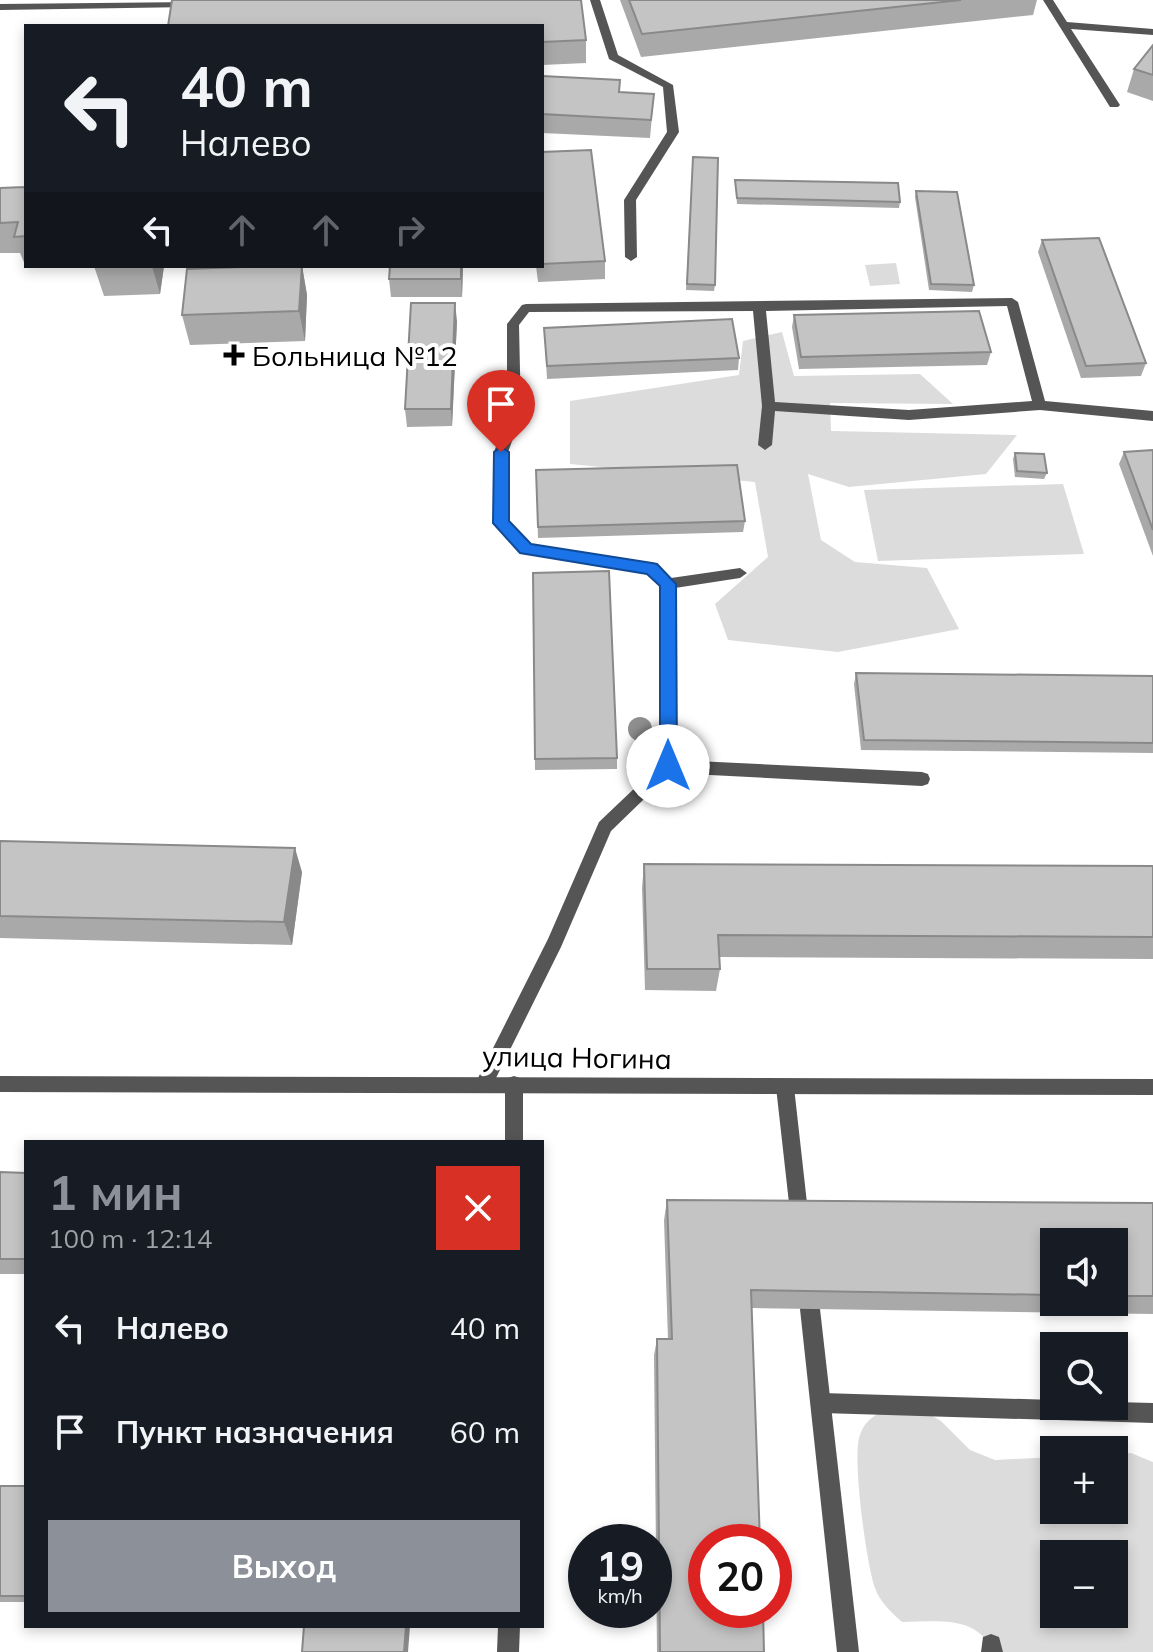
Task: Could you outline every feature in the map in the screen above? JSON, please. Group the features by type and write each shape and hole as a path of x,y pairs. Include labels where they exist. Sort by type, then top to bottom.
{"street":[{"path":"595,0 613,57 668,85 673,132 630,200 631,257"},
{"path":"1048,0 1114,105"},
{"path":"0,7 197,4"},
{"path":"1064,25 1153,32"},
{"path":"484,1084 555,942 605,827 668,766 668,584 652,569 526,549 501,523 501,452 514,417 513,324 526,308 1012,302 1040,405"},
{"path":"759,307 769,406 765,445"},
{"path":"769,406 909,415 1040,405 1153,416"},
{"path":"668,584 740,573"},
{"path":"668,766 922,779"},
{"name":"улица Ногина","path":"0,1084 1153,1087"},
{"path":"514,1084 514,1140"},
{"path":"785,1087 800,1222"},
{"path":"810,1309 848,1652"},
{"path":"822,1403 1153,1413"},
{"path":"508,1652 509,1628"}],"shaded area":[{"path":"896,263 900,284 870,286 865,265"},
{"path":"782,332 794,376 920,374 953,404 830,403 831,431 1017,435 986,474 849,487 808,474 821,540 855,562 927,568 959,629 838,652 728,640 715,604 768,557 755,482 570,464 570,401 739,375 743,341"},
{"path":"1063,484 1084,554 878,561 864,490"},
{"path":"883,1411 927,1413 941,1421 970,1450 995,1460 1040,1458 1040,1524 1128,1524 1128,1453 1153,1462 1153,1652 993,1652 977,1631 966,1626 942,1621 902,1622 890,1611 875,1588 861,1513 859,1438 871,1418"}],"building":[{"path":"172,0 581,0 586,40 544,42 544,24 168,24"},
{"path":"629,0 961,0 642,34"},
{"path":"1153,45 1153,75 1134,69"},
{"path":"544,76 620,80 619,92 654,94 651,120 544,114"},
{"path":"591,150 605,261 544,264 544,152"},
{"path":"693,157 718,158 715,285 687,284"},
{"path":"735,180 898,183 900,202 737,198"},
{"path":"24,187 24,236 14,237 18,222 0,223 0,188"},
{"path":"916,191 957,192 974,285 931,284"},
{"path":"1099,238 1146,363 1086,366 1042,240"},
{"path":"302,268 299,311 182,315 187,269"},
{"path":"390,268 461,268 461,279 389,279"},
{"path":"411,303 455,303 451,409 405,409"},
{"path":"979,311 991,352 801,357 794,315"},
{"path":"732,319 739,358 547,366 544,328"},
{"path":"1153,450 1153,530 1124,452"},
{"path":"1015,453 1044,454 1047,473 1017,471"},
{"path":"737,465 745,521 538,527 536,470"},
{"path":"609,571 617,758 535,759 533,573"},
{"path":"856,673 1153,676 1153,743 864,740"},
{"path":"0,841 295,848 284,922 0,916"},
{"path":"644,864 1153,866 1153,937 718,935 720,969 647,969"},
{"path":"0,1172 24,1173 24,1259 0,1259"},
{"path":"667,1200 1153,1203 1153,1296 1128,1296 1128,1228 1040,1228 1040,1295 751,1290 759,1524 688,1524 688,1628 763,1628 764,1652 660,1652 660,1628 672,1628 672,1524 659,1524 657,1339 672,1339"},
{"path":"0,1486 24,1486 24,1596 0,1596"},
{"path":"304,1628 406,1628 404,1652 302,1652"}],"place":[{"name":"Больница №12","path":"234,355"}],"route":[{"path":"501,452 501,523 526,549 652,569 668,584 668,766"}]}
